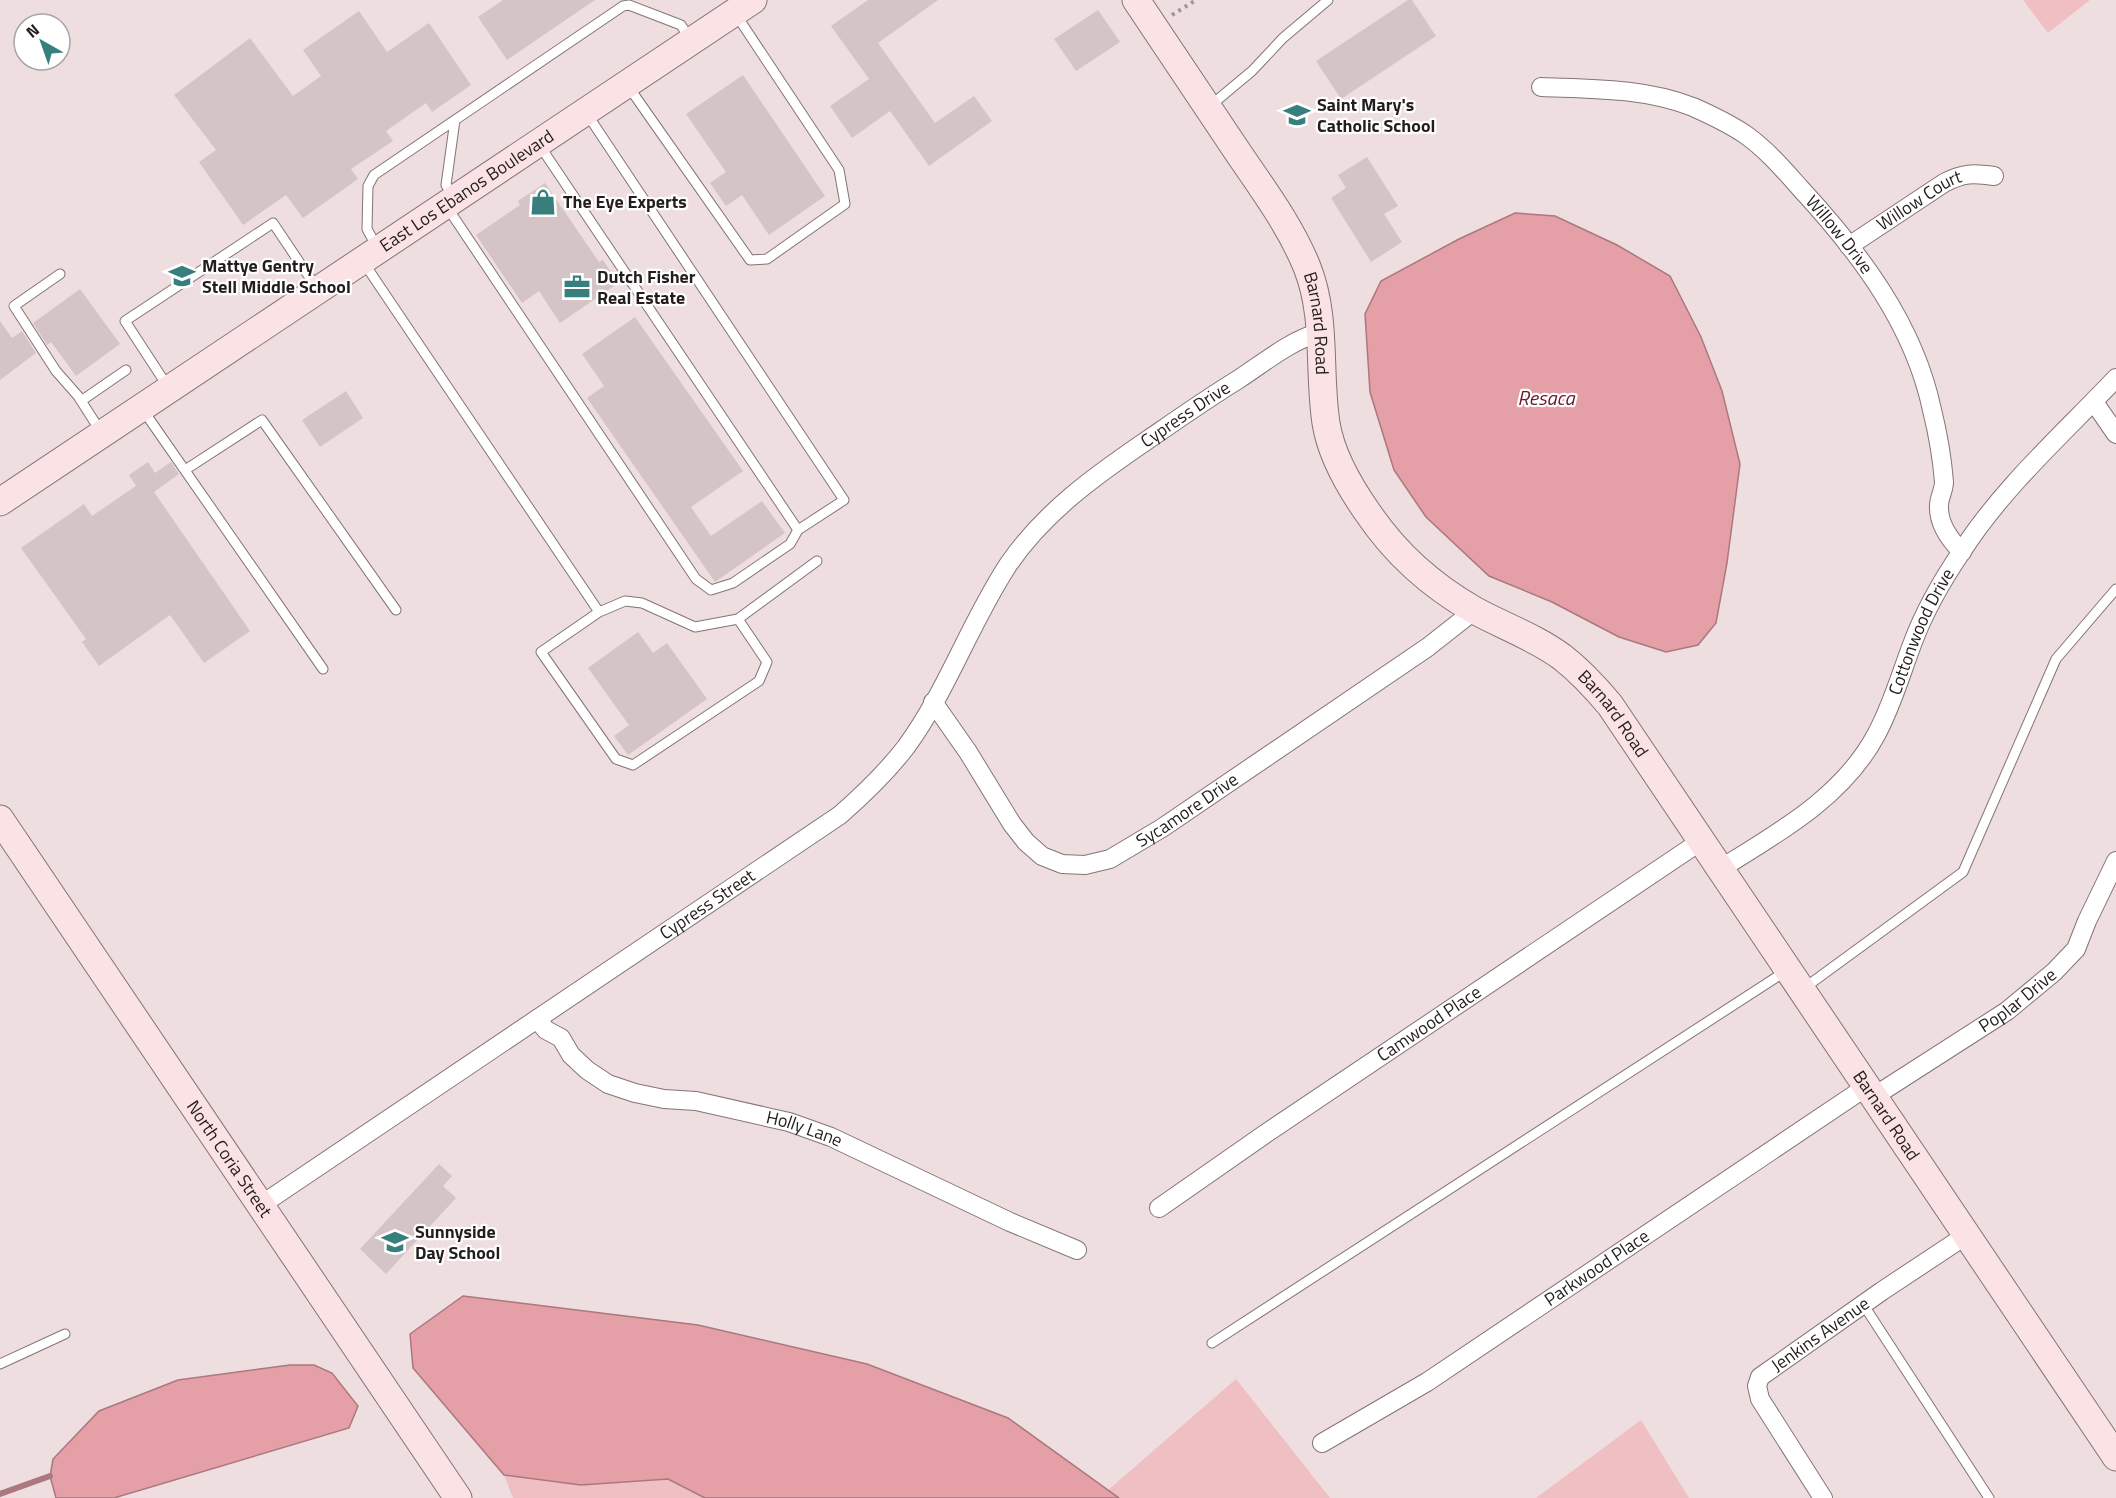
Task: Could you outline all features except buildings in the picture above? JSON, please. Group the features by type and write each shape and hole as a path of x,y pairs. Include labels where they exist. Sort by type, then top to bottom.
{"street":[{"name":"Barnard Road","path":"1136,0 1294,239 1308,268 1317,299 1322,332 1326,426 1336,456 1350,486 1390,541 1414,567 1441,589 1475,610 1532,638 1560,656 1584,676 1610,705 2116,1457"},
{"name":"East Los Ebanos Boulevard","path":"0,502 744,6"},
{"name":"Willow Drive","path":"1541,87 1639,93 1665,98 1692,107 1746,135 1771,156 1816,205 1875,281 1893,309 1920,367 1930,399 1942,461 1944,488 1939,508 1947,534 1962,552"},
{"name":"Willow Court","path":"1849,246 1959,175 1975,173 1994,176"},
{"name":"Cypress Drive","path":"1057,508 1111,465 1213,394 1298,342 1322,332"},
{"name":"Cottonwood Drive","path":"1719,869 1779,832 1841,783 1859,761 1876,736 1913,641 1931,603 1962,552 2000,500 2116,378"},
{"path":"2094,402 2116,434"},
{"name":"Cypress Street","path":"261,1205 840,815 865,794 907,745 933,702 993,590 1023,543 1057,508"},
{"name":"Sycamore Drive","path":"933,702 1026,842 1042,856 1062,864 1085,865 1110,859 1162,828 1428,647 1475,610"},
{"name":"North Coria Street","path":"0,819 458,1498"},
{"name":"Camwood Place","path":"1159,1208 1268,1132 1701,841"},
{"name":"Poplar Drive","path":"1870,1092 2007,1011 2054,972 2076,949 2116,861"},
{"name":"Holly Lane","path":"537,1019 546,1029 561,1038 571,1055 587,1070 608,1084 635,1093 664,1099 696,1101 789,1122 831,1137 1010,1222 1077,1250"},
{"name":"Parkwood Place","path":"1322,1443 1427,1382 1870,1092"},
{"name":"Jenkins Avenue","path":"1823,1498 1760,1399 1757,1386 1760,1377 1863,1304 1968,1234"}],"lane":[{"path":"1208,107 1252,71 1282,38 1328,0"},
{"path":"599,612 370,255 367,228 368,186 374,175 623,6 630,4 681,25 691,40"},
{"path":"627,84 750,260 767,259 845,204 839,170 744,6"},
{"path":"455,120 446,185 450,202 696,579 711,590 733,583 790,544 798,530 844,500 585,112"},
{"path":"538,143 798,530"},
{"path":"169,390 125,321 144,308 273,223 318,290"},
{"path":"60,274 14,306 56,371 81,400 103,434"},
{"path":"81,400 126,370"},
{"path":"142,408 323,669"},
{"path":"185,470 262,420 396,610"},
{"path":"738,619 767,662 759,681 633,765 616,759 542,652 599,612 625,602 642,603 695,627 738,619 817,561"},
{"path":"1212,1343 1963,872 2056,659 2116,589"},
{"path":"1863,1304 1989,1498"},
{"path":"0,1364 65,1334"}],"shaded area":[{"path":"2023,0 2090,0 2048,33"},
{"path":"1236,1379 1330,1498 1119,1498 1108,1490"},
{"path":"1641,1420 1689,1498 1536,1498"},
{"path":"504,1475 581,1485 668,1479 705,1498 513,1498"}],"water":[{"name":"Resaca","path":"1515,213 1555,216 1617,245 1670,276 1701,337 1722,391 1740,464 1727,563 1716,623 1698,645 1666,652 1619,637 1552,602 1489,576 1426,517 1394,470 1370,392 1365,314 1381,281 1459,239"},
{"path":"463,1296 698,1325 867,1364 1008,1418 1119,1498 705,1498 668,1479 581,1485 504,1475 413,1368 410,1334"},
{"path":"290,1365 314,1365 332,1373 358,1406 349,1428 114,1498 56,1498 50,1476 53,1459 99,1411 178,1380"}],"waterway":[{"path":"0,1494 50,1476"}],"place":[{"name":"Saint Mary's Catholic School","path":"1297,115"},
{"name":"The Eye Experts","path":"543,202"},
{"name":"Mattye Gentry Stell Middle School","path":"182,276"},
{"name":"Dutch Fisher Real Estate","path":"577,287"},
{"name":"Sunnyside Day School","path":"395,1242"}]}
